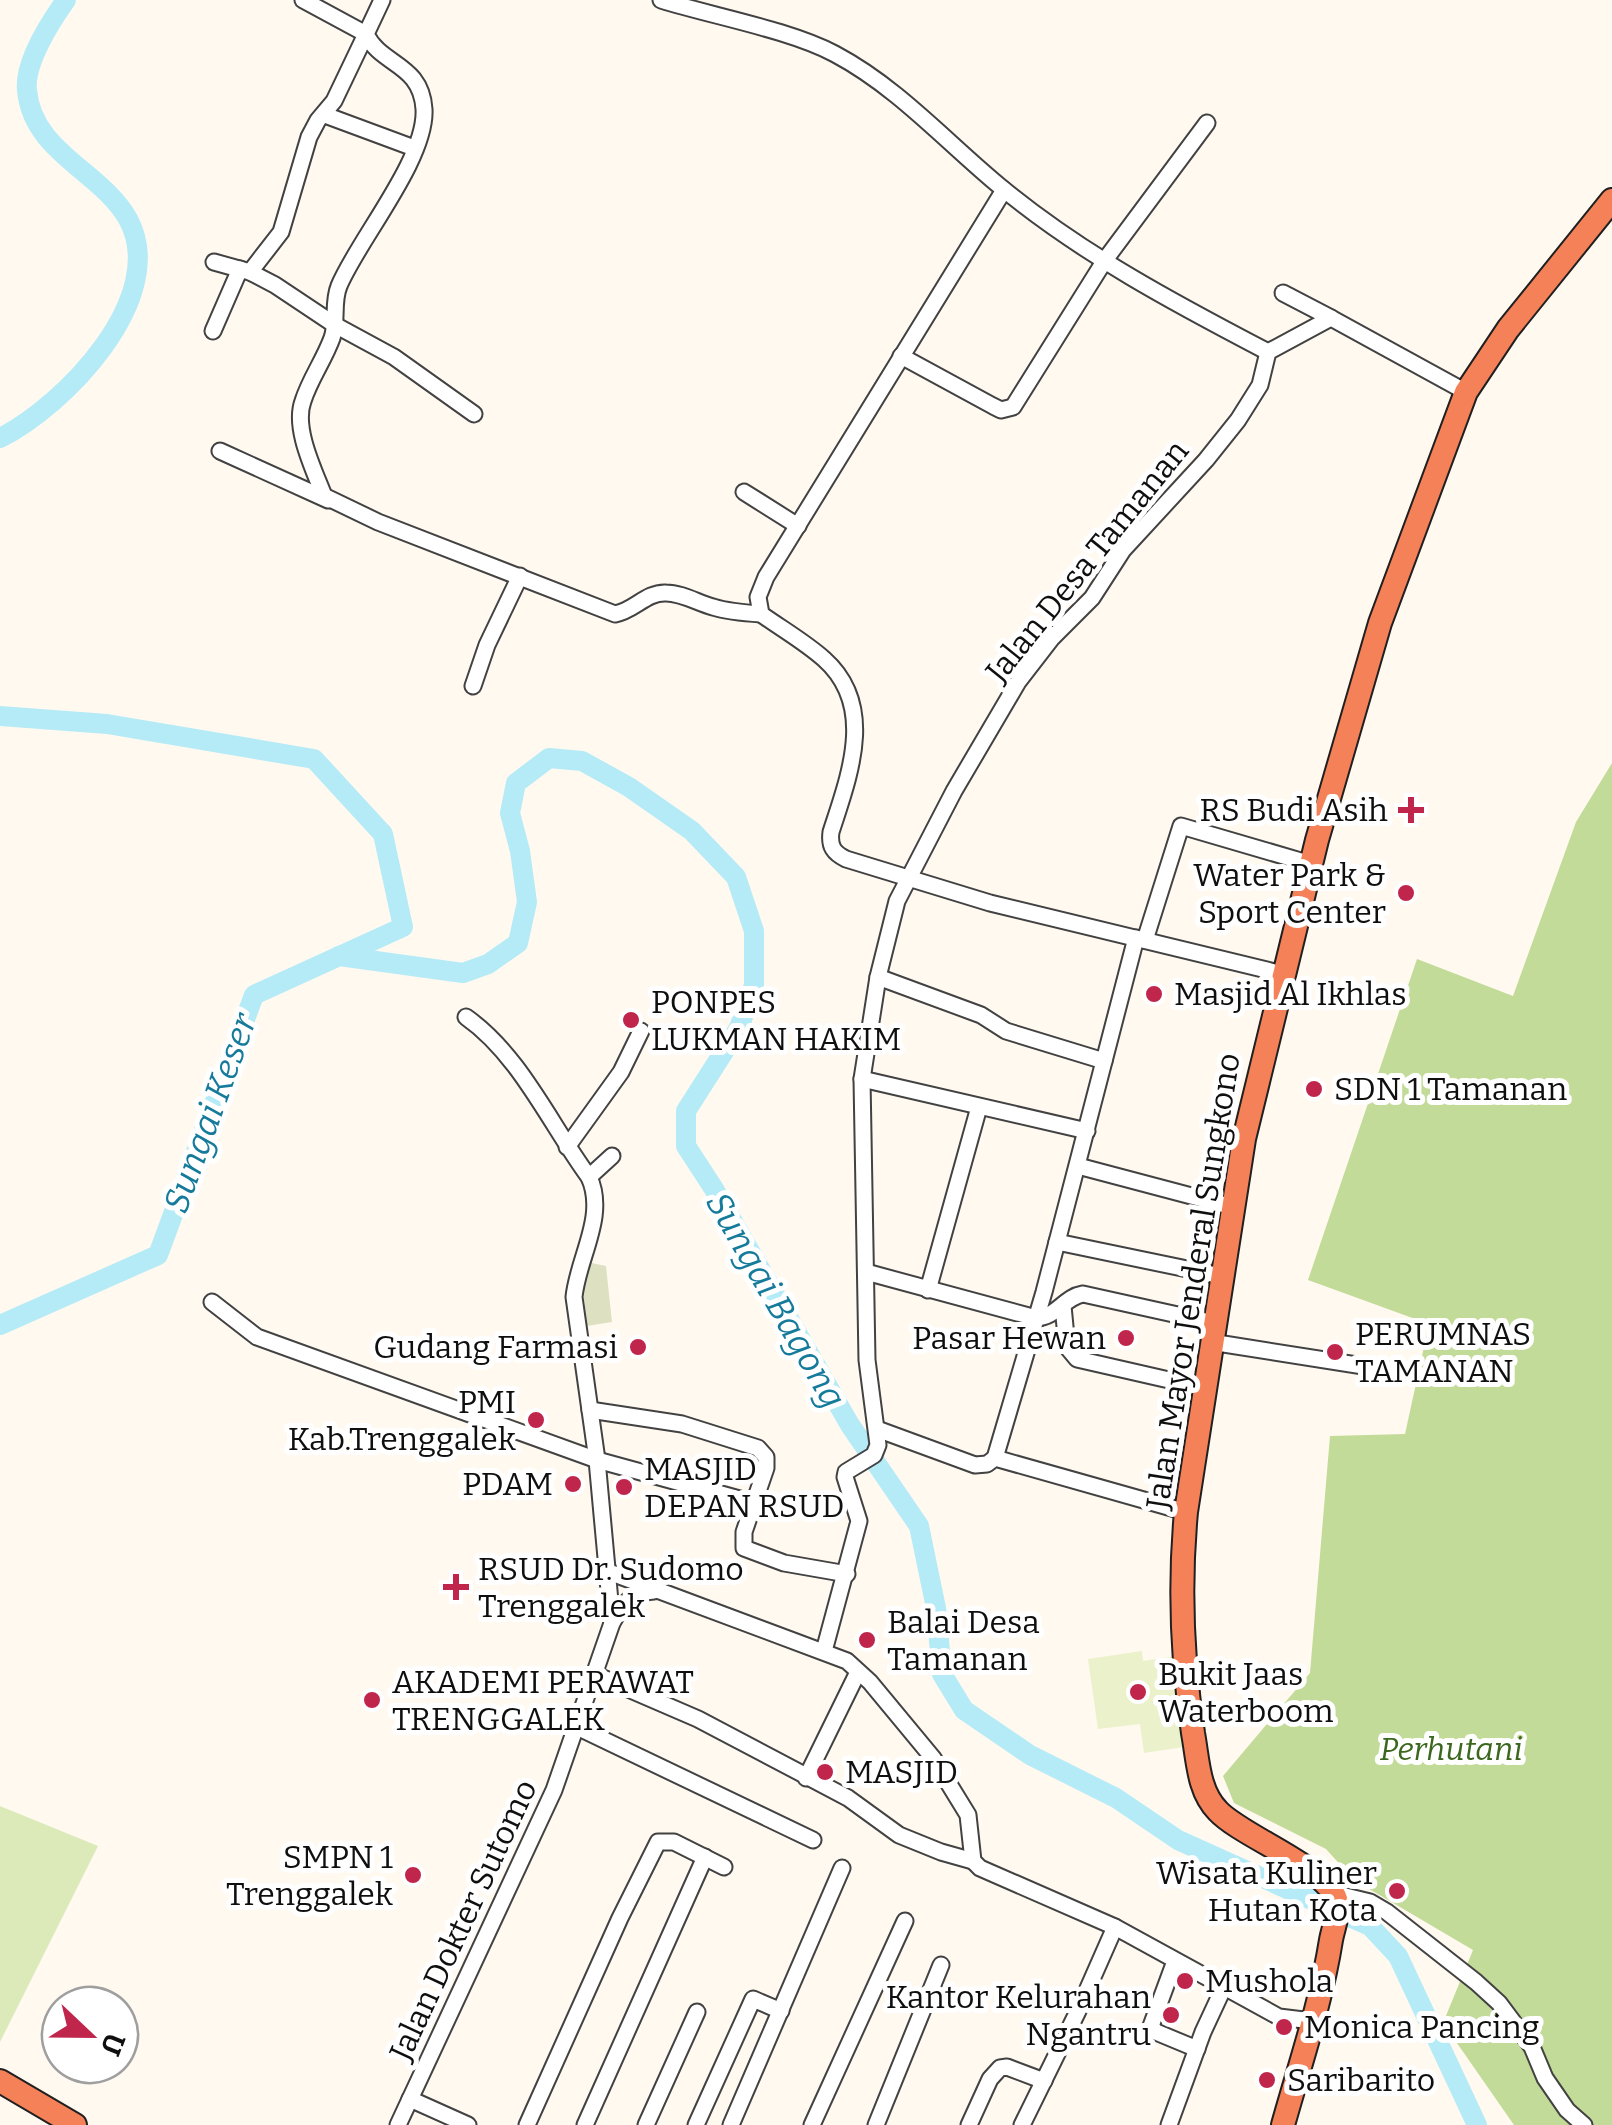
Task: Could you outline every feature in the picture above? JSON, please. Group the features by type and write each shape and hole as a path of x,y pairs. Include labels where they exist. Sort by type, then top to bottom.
{"highway":[{"name":"Jalan Mayor Jenderal Sungkono","path":"1335,1898 1290,1857 1228,1820 1206,1795 1185,1674 1182,1561 1186,1512 1232,1207 1244,1139 1311,864 1380,624 1466,392 1499,342 1612,200"},
{"path":"1283,2125 1328,1961 1335,1898"},
{"path":"0,2081 75,2125"},
{"path":"0,2096 51,2125"}],"street":[{"path":"302,0 366,34 375,48 414,78 421,93 422,126 414,148 337,290 335,325 300,412 302,431 328,500"},
{"path":"214,331 245,270 275,243 285,224 314,125 325,114 382,0"},
{"path":"660,0 698,6 819,46 904,101 1004,190 1105,260 1176,304 1268,352 1331,318"},
{"path":"325,114 414,148"},
{"path":"901,356 993,406 1008,410 1022,395 1105,260 1207,122"},
{"path":"761,614 761,588 1004,190"},
{"path":"214,262 245,270 394,357 474,414"},
{"path":"1283,293 1466,392"},
{"name":"Jalan Desa Tamanan","path":"824,1651 859,1521 846,1486 846,1472 874,1455 878,1445 868,1360 862,1079 878,976 897,900 954,791 1018,682 1052,638 1092,598 1123,550 1206,460 1252,402 1265,374 1268,352"},
{"path":"220,451 447,550 615,614 661,593 728,611 761,614 831,665 853,710 856,741 832,832 833,850 846,859 990,902 1283,974"},
{"path":"744,492 798,526"},
{"path":"474,686 484,651 520,576"},
{"path":"877,1429 975,1465 987,1464 995,1458 1104,1061 1140,939 1181,826 1311,864"},
{"path":"878,976 981,1015 1006,1031 1104,1061"},
{"path":"466,1016 505,1053 589,1177 596,1195 574,1297 598,1460 612,1623"},
{"path":"567,1148 620,1072 641,1031"},
{"path":"862,1079 1087,1130"},
{"path":"928,1290 979,1107"},
{"path":"589,1177 612,1156"},
{"path":"1078,1166 1232,1207"},
{"path":"1057,1242 1221,1276"},
{"path":"866,1272 1036,1318 1048,1317 1076,1295 1084,1294 1212,1332 1394,1372"},
{"path":"212,1302 256,1337 598,1460 754,1503"},
{"path":"1063,1306 1067,1347 1077,1360 1204,1388"},
{"path":"590,1410 682,1424 758,1448 766,1462 743,1538 747,1550 784,1563 846,1574"},
{"path":"995,1458 1186,1512"},
{"path":"609,1572 847,1661 933,1758 968,1815 973,1861"},
{"path":"612,1623 622,1604 632,1596 654,1591"},
{"name":"Jalan Dokter Sutomo","path":"398,2125 554,1790 612,1623"},
{"path":"806,1778 858,1672"},
{"path":"596,1674 698,1719 848,1798 900,1835 973,1861 980,1868 1115,1927 1279,2017 1312,2022"},
{"path":"577,1728 813,1840"},
{"path":"527,2125 658,1842 668,1840 724,1867"},
{"path":"586,2125 705,1857"},
{"path":"731,2125 842,1868"},
{"path":"1335,1898 1370,1902 1387,1912 1476,1982 1499,2003 1532,2047 1545,2078 1567,2110 1584,2125"},
{"path":"812,2125 905,1921"},
{"path":"1026,2124 1115,1927"},
{"path":"1175,1961 1151,2026 1156,2032 1197,2049"},
{"path":"876,2125 941,1965"},
{"path":"1169,2125 1224,1989"},
{"path":"696,2125 752,1999 780,2011"},
{"path":"646,2125 697,2012"},
{"path":"969,2125 990,2079 1000,2068 1044,2080"},
{"path":"410,2099 468,2125"}],"green space":[{"name":"Perhutani","path":"1612,763 1612,2125 1514,2125 1443,2023 1473,1950 1354,1880 1326,1849 1234,1803 1223,1776 1310,1673 1330,1436 1405,1434 1429,1324 1308,1280 1417,959 1513,996 1576,822"},
{"path":"587,1262 606,1266 612,1322 587,1326 583,1289"},
{"name":"Bukit Jaas Waterboom","path":"1142,1651 1143,1661 1177,1656 1190,1746 1144,1753 1140,1724 1098,1729 1088,1659"},
{"path":"0,1806 98,1846 0,2042"}],"waterway":[{"name":"Sungai Keser","path":"0,438 53,402 80,376 123,314 135,282 137,250 128,219 102,187 54,145 32,111 27,90 30,68 46,31 66,0"},
{"name":"Sungai Keser","path":"0,716 107,724 314,759 383,834 403,927 254,995 158,1255 0,1325"},
{"name":"Sungai Bagong","path":"339,956 463,973 488,964 518,943 527,902 510,813 516,783 549,758 582,761 629,787 692,831 736,877 754,931 754,985 739,1028 686,1111 686,1146 850,1425 919,1526 936,1608 942,1674 964,1710 1030,1755 1116,1798 1178,1840 1370,1926 1398,1956 1477,2125"}],"place":[{"name":"RS Budi Asih","path":"1411,810"},
{"name":"Water Park & Sport Center","path":"1406,893"},
{"name":"Masjid Al Ikhlas","path":"1154,994"},
{"name":"PONPES LUKMAN HAKIM","path":"631,1020"},
{"name":"SDN 1 Tamanan","path":"1314,1089"},
{"name":"Pasar Hewan","path":"1126,1338"},
{"name":"Gudang Farmasi","path":"638,1347"},
{"name":"PERUMNAS TAMANAN","path":"1335,1352"},
{"name":"PMI Kab.Trenggalek","path":"536,1420"},
{"name":"PDAM","path":"573,1484"},
{"name":"MASJID DEPAN RSUD","path":"624,1487"},
{"name":"RSUD Dr. Sudomo Trenggalek","path":"456,1587"},
{"name":"Balai Desa Tamanan","path":"867,1640"},
{"name":"Bukit Jaas Waterboom","path":"1138,1692"},
{"name":"AKADEMI PERAWAT TRENGGALEK","path":"372,1700"},
{"name":"MASJID","path":"825,1772"},
{"name":"SMPN 1 Trenggalek","path":"413,1875"},
{"name":"Wisata Kuliner Hutan Kota","path":"1397,1891"},
{"name":"Mushola","path":"1185,1981"},
{"name":"Kantor Kelurahan Ngantru","path":"1171,2015"},
{"name":"Monica Pancing","path":"1284,2027"},
{"name":"Saribarito","path":"1267,2080"}]}
